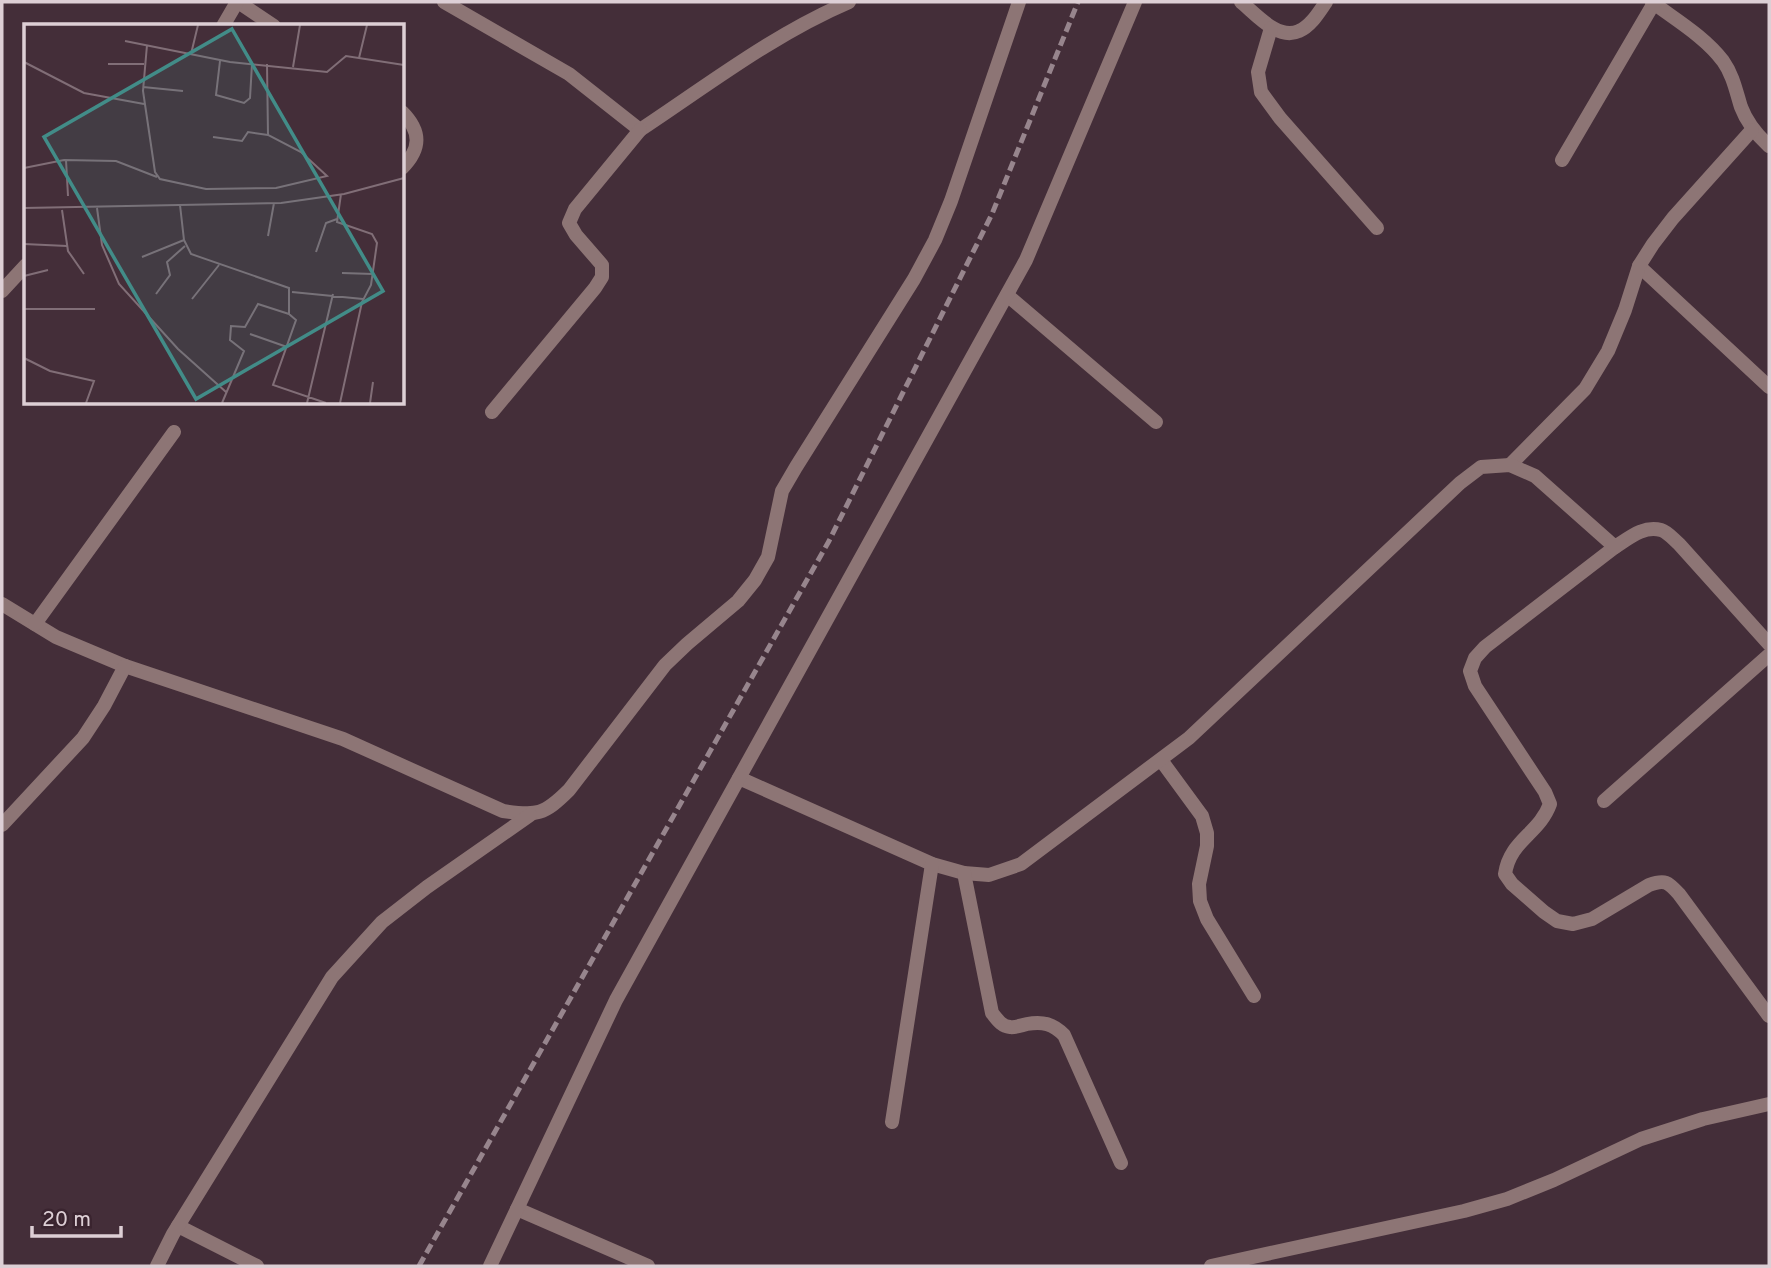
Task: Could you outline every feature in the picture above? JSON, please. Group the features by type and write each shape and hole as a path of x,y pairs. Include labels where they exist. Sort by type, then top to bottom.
{"street":[{"path":"224,24 238,2 272,24"},
{"path":"444,2 569,74 640,130"},
{"path":"492,412 601,277 602,265 569,223 575,209 640,130 782,36 824,12 849,2"},
{"path":"157,1266 178,1226 332,977 382,922 427,887 530,815 553,806 664,665 738,601 755,580 768,557 782,491 914,279 935,240 951,201 1019,2"},
{"path":"490,1266 616,1000 1026,260 1135,2"},
{"path":"1241,2 1271,28 1286,34 1300,32 1326,2"},
{"path":"1562,160 1653,2 1709,45 1724,62 1734,79 1742,108 1752,130 1769,146"},
{"path":"1271,28 1258,72 1261,92 1280,118 1377,228"},
{"path":"404,114 416,129 417,144 412,159 404,166"},
{"path":"1510,465 1585,390 1608,351 1626,310 1639,266 1653,244 1752,130"},
{"path":"1639,266 1769,387"},
{"path":"4,284 24,267"},
{"path":"1007,295 1156,422"},
{"path":"35,624 174,432"},
{"path":"739,778 932,864 964,873 989,875 1021,864 1189,738 1460,483 1481,467 1510,465 1535,476 1615,547"},
{"path":"1769,644 1679,544 1663,530 1647,529 1615,547 1485,647 1475,658 1470,671 1475,685 1545,792 1550,804 1545,817 1513,850 1505,874 1512,884 1557,921 1573,924 1591,919 1649,885 1659,881 1670,883 1769,1016"},
{"path":"2,604 56,637 125,666 330,734 503,811 530,815"},
{"path":"1604,801 1769,655"},
{"path":"2,825 83,738 125,666"},
{"path":"1161,760 1202,816 1208,846 1199,884 1200,901 1206,919 1254,996"},
{"path":"892,1122 932,864"},
{"path":"964,873 992,1013 1000,1024 1010,1028 1041,1023 1055,1026 1064,1035 1121,1163"},
{"path":"1211,1266 1497,1202 1554,1180 1641,1139 1703,1119 1769,1104"},
{"path":"517,1209 648,1266"},
{"path":"178,1226 257,1266"}],"railway":[{"path":"419,1266 829,541 992,214 1078,2"}]}
